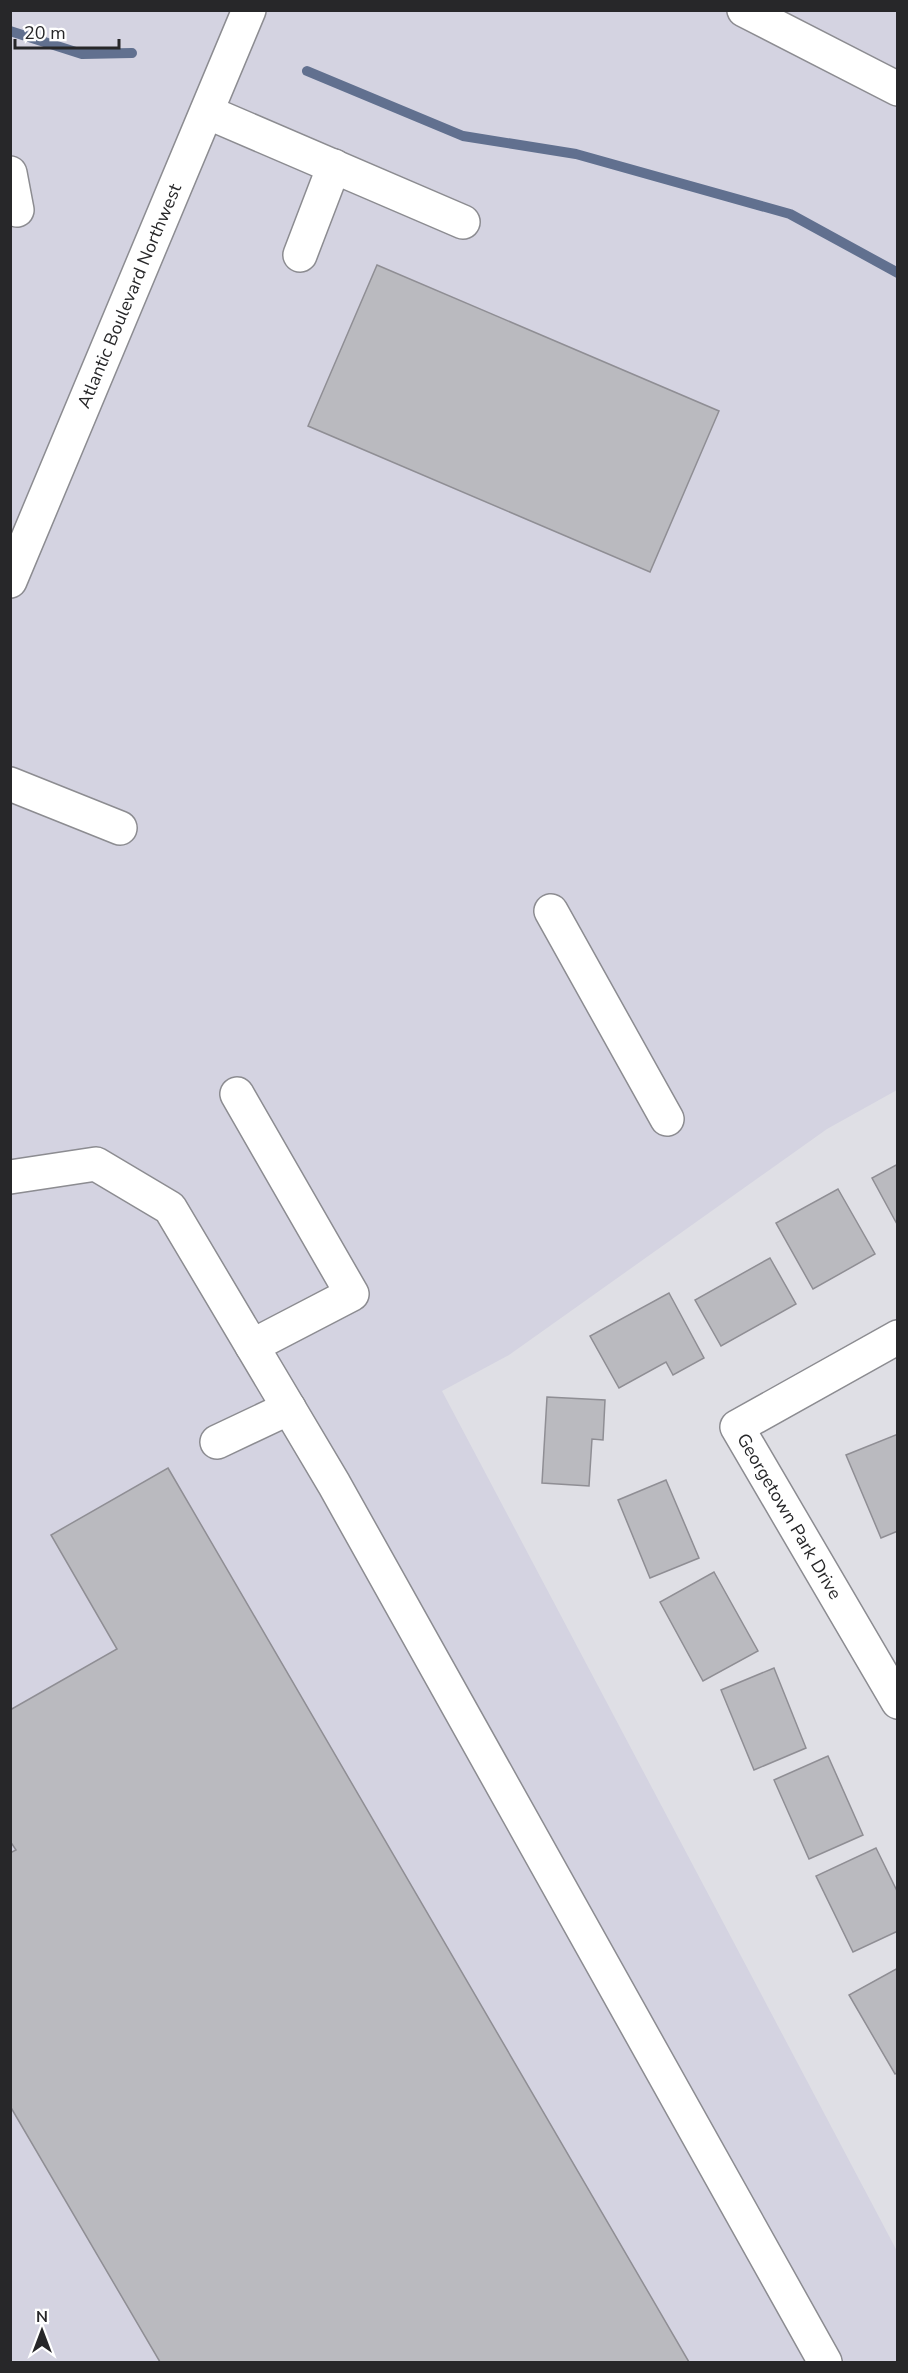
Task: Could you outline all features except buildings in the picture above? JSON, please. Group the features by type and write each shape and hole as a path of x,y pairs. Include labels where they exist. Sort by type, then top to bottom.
{"street":[{"name":"Atlantic Boulevard Northwest","path":"12,572 249,10"},
{"path":"744,10 897,89"},
{"path":"207,112 463,222"},
{"path":"300,255 334,166"},
{"path":"10,172 17,210"},
{"path":"10,784 120,828"},
{"path":"551,911 667,1119"},
{"path":"237,1094 352,1294 252,1346"},
{"path":"10,1177 96,1164 170,1208 340,1494 825,2362"},
{"name":"Georgetown Park Drive","path":"897,1338 737,1427 897,1702"},
{"path":"217,1442 289,1408"}],"shaded area":[{"path":"11,11 897,11 897,1090 827,1129 509,1355 442,1391 897,2251 897,2362 11,2362"}],"waterway":[{"path":"10,31 82,54 132,53"},
{"path":"307,71 463,136 576,154 790,214 898,273"}]}
